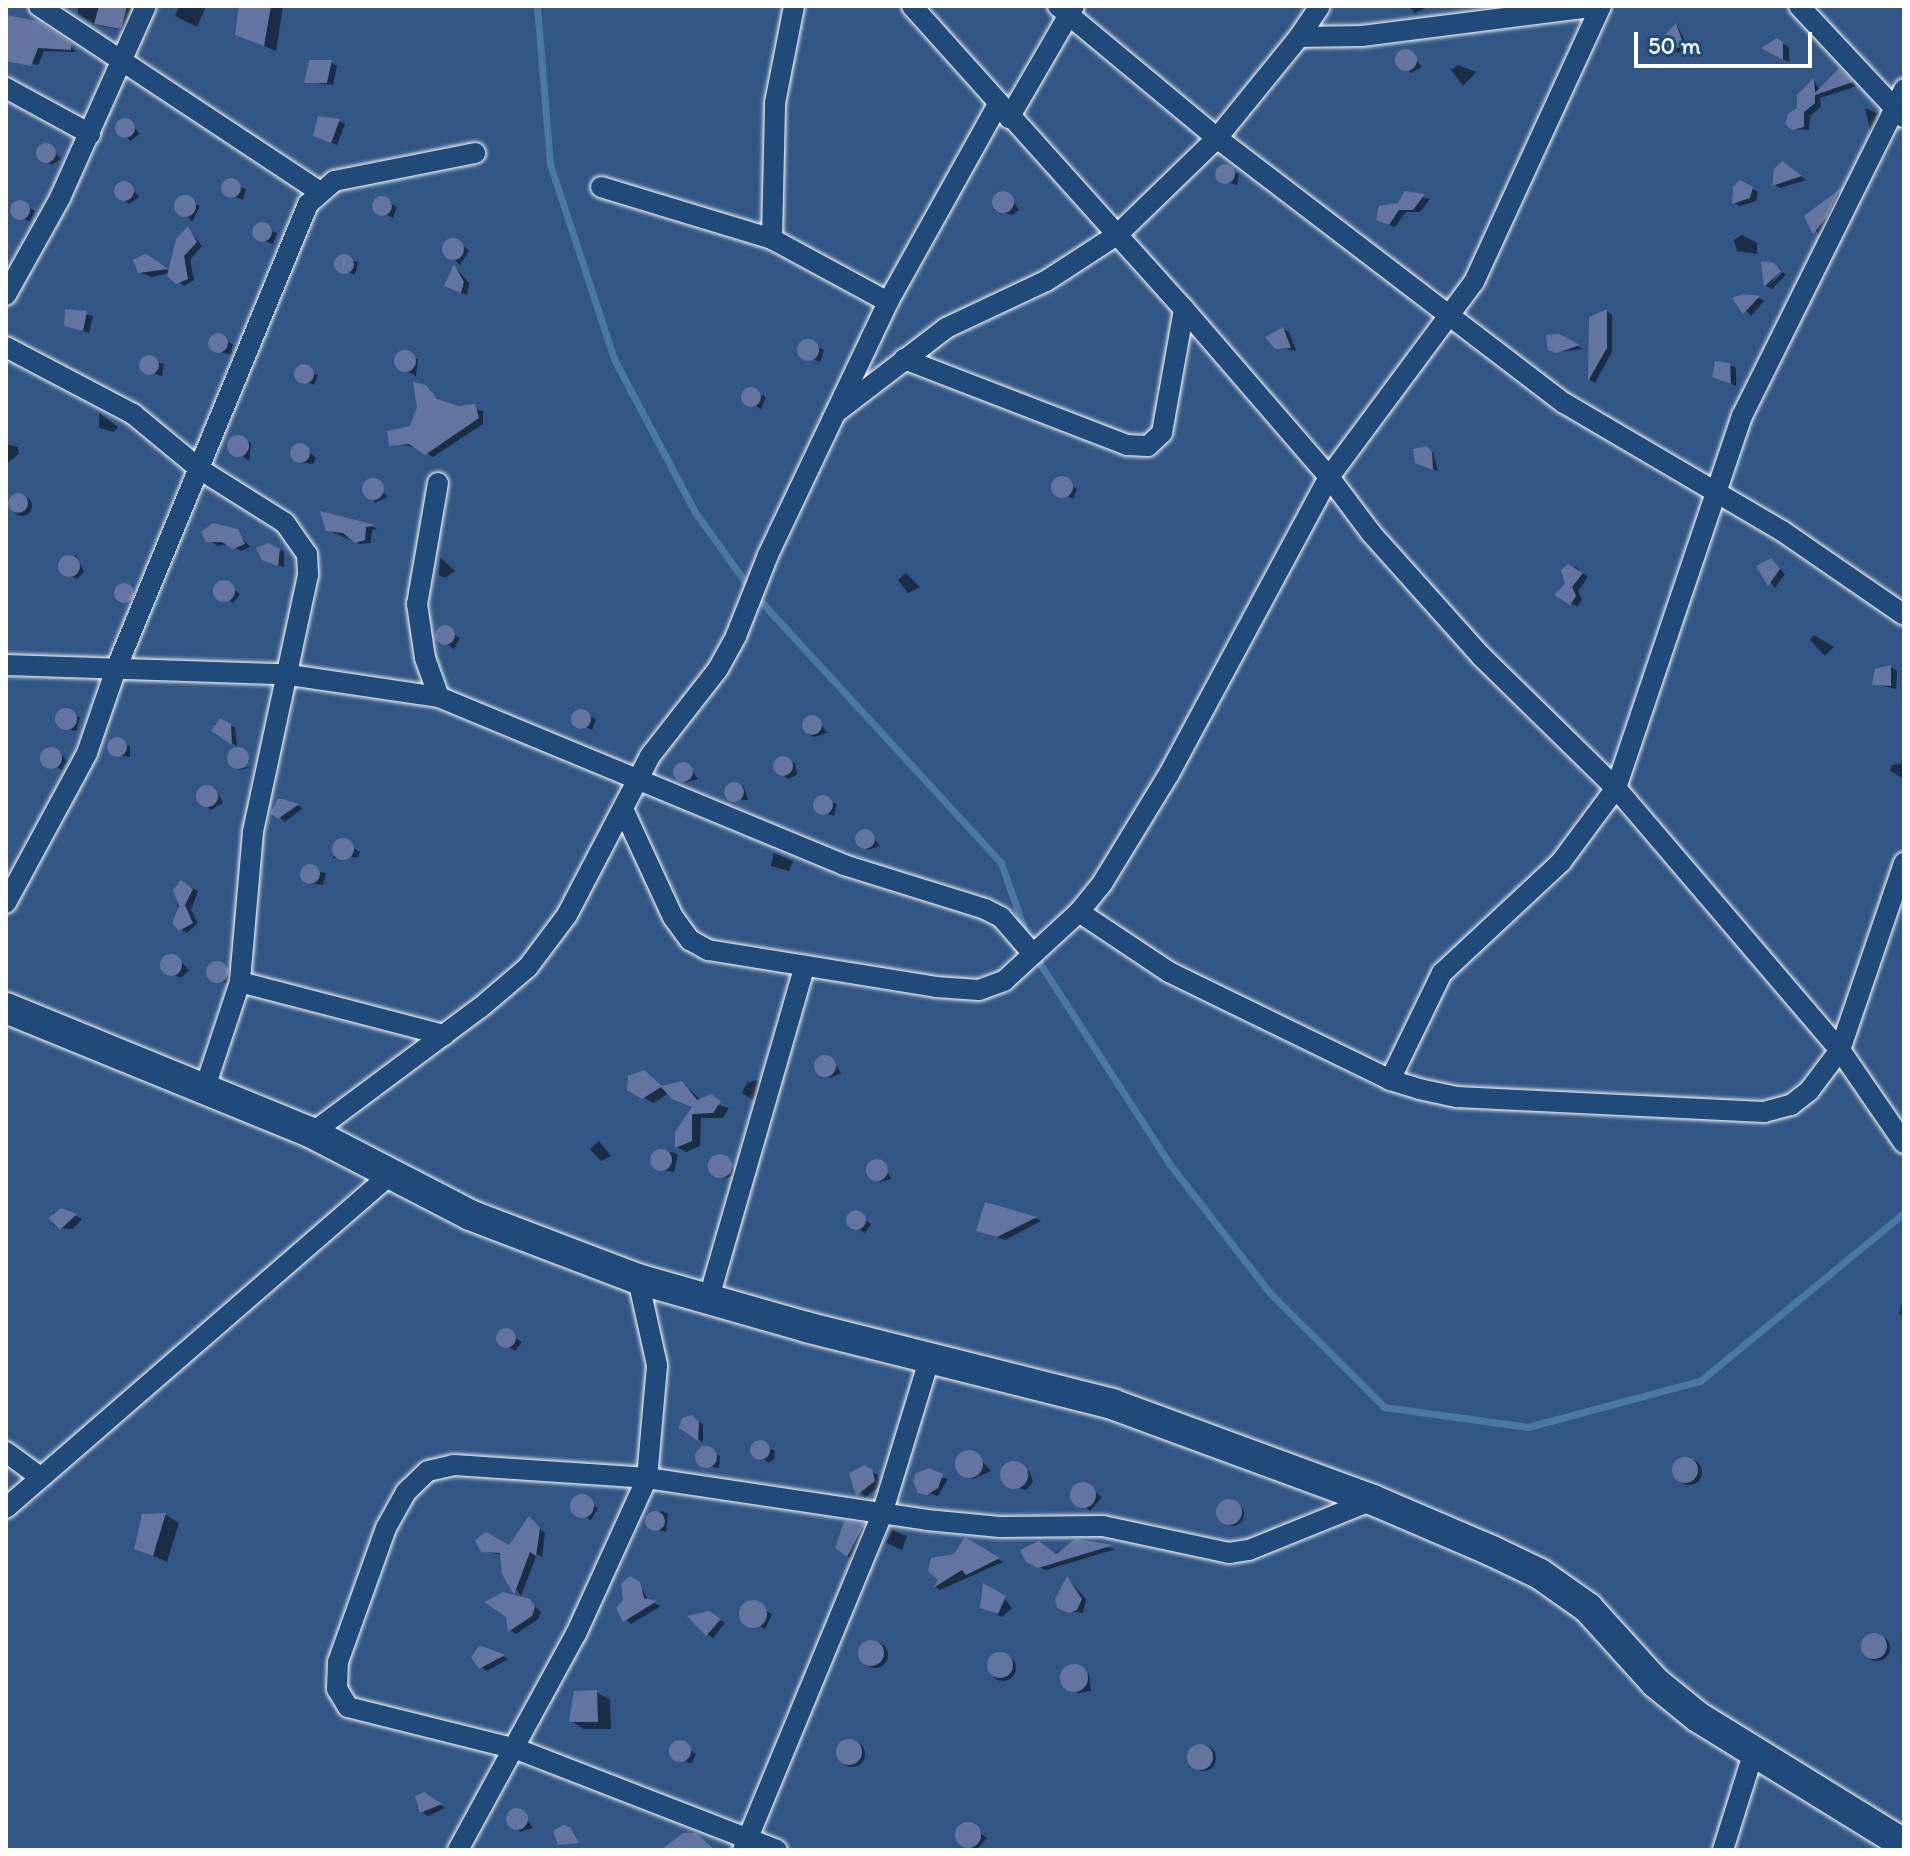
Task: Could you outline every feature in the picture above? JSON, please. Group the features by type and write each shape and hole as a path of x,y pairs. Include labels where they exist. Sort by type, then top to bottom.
{"main road":[{"path":"9,1015 205,1087 312,1133 470,1215 638,1279 708,1301 1112,1404 1373,1500 1540,1574 1588,1608 1656,1683 1754,1751 1904,1844"}],"street":[{"path":"39,6 318,191"},
{"path":"6,295 90,134 124,63 146,6"},
{"path":"772,239 775,103 780,55 794,6"},
{"path":"912,6 1003,112 1184,309 1329,477 1371,533 1481,656 1616,788 1840,1050 1904,1143"},
{"path":"834,414 969,313 1046,281 1118,234 1217,138 1299,37 1320,6"},
{"path":"1299,37 1362,36 1601,6"},
{"path":"623,809 673,917 690,940 708,950 979,990 1004,981 1079,912 1169,774 1329,477 1451,317 1474,282 1601,6"},
{"path":"1799,6 1900,114"},
{"path":"312,1133 444,1035 528,967 567,915 639,778 736,636 768,555 888,302 1068,9 1217,138 1589,421 1814,551 1904,615"},
{"path":"6,88 90,134"},
{"path":"1390,1080 1442,973 1561,862 1616,788 1713,493 1787,317 1900,114 1904,89"},
{"path":"6,903 73,786 116,669 201,470 296,229 318,191 334,181 475,153"},
{"path":"601,187 772,239 888,302"},
{"path":"904,359 1127,445 1148,446 1162,433 1184,309"},
{"path":"6,347 116,403 201,470 285,523 307,554 308,575 283,674 253,832 240,982 205,1087"},
{"path":"438,483 417,604 425,658 439,697"},
{"path":"6,665 283,674 439,697 844,865 985,909 1001,917 1033,954"},
{"path":"1079,912 1169,972 1390,1080 1457,1097 1764,1112 1791,1105 1809,1091 1840,1050 1904,863"},
{"path":"708,1301 805,966"},
{"path":"240,982 444,1035"},
{"path":"6,1508 391,1174"},
{"path":"458,1850 516,1749 647,1478 657,1365 638,1279"},
{"path":"746,1844 882,1514 930,1357"},
{"path":"6,1452 40,1477"},
{"path":"777,1850 746,1844 516,1749 348,1707 337,1689 338,1662 386,1528 406,1492 428,1471 453,1465 647,1478 882,1514 1000,1527 1103,1526 1229,1553 1249,1550 1373,1500"},
{"path":"1723,1850 1754,1751"}],"building":[{"path":"99,6 127,6 121,29 94,24"},
{"path":"239,6 271,6 264,46 235,35"},
{"path":"6,15 38,21 71,43 71,50 38,48 31,66 6,61"},
{"path":"1676,23 1684,46 1670,50 1663,44 1664,36"},
{"path":"1777,38 1783,42 1783,60 1761,48"},
{"path":"1406,49 1414,52 1417,60 1414,68 1406,71 1398,68 1395,60 1398,52"},
{"path":"309,60 332,60 327,83 304,83"},
{"path":"1839,68 1853,82 1815,95 1815,103 1804,112 1804,127 1792,130 1785,124 1788,114 1797,108 1797,95 1814,78 1815,93"},
{"path":"318,116 340,119 331,143 313,136"},
{"path":"121,118 129,118 135,128 129,138 121,138 115,132 115,124"},
{"path":"42,143 50,143 56,153 50,163 42,163 36,157 36,149"},
{"path":"1782,161 1802,176 1772,186 1774,169"},
{"path":"1221,164 1229,164 1235,174 1229,184 1221,184 1215,178 1215,170"},
{"path":"227,178 235,178 241,188 235,198 227,198 221,192 221,184"},
{"path":"1740,180 1753,187 1750,198 1732,204 1733,187"},
{"path":"120,181 128,181 134,191 128,201 120,201 114,195 114,187"},
{"path":"1840,189 1826,218 1813,234 1804,216"},
{"path":"999,191 1007,191 1014,202 1007,213 999,213 992,206 992,198"},
{"path":"1405,191 1425,194 1413,210 1399,210 1389,225 1376,220 1379,206 1398,203"},
{"path":"185,195 193,198 196,206 193,214 185,217 177,214 174,206 177,198"},
{"path":"378,196 386,196 392,206 386,216 378,216 372,210 372,202"},
{"path":"16,200 24,200 30,210 24,220 16,220 10,214 10,206"},
{"path":"258,222 266,222 272,232 266,242 258,242 252,236 252,228"},
{"path":"188,226 197,242 184,256 188,279 176,284 167,276 176,239"},
{"path":"453,238 461,241 464,249 461,257 453,260 445,257 442,249 445,241"},
{"path":"145,254 168,269 138,273 133,260"},
{"path":"340,254 348,254 354,264 348,274 340,274 334,268 334,260"},
{"path":"1761,261 1774,263 1781,271 1764,287"},
{"path":"454,264 464,282 461,293 444,286"},
{"path":"1743,294 1760,296 1743,314 1732,298"},
{"path":"65,309 87,311 83,331 64,326"},
{"path":"1607,309 1607,348 1588,381 1589,317"},
{"path":"1283,327 1291,348 1275,349 1265,337"},
{"path":"214,333 222,333 228,343 222,353 214,353 208,347 208,339"},
{"path":"1559,334 1580,345 1557,353 1548,350 1546,335"},
{"path":"808,339 816,342 819,350 816,358 808,361 800,358 797,350 800,342"},
{"path":"405,350 413,353 416,361 413,369 405,372 397,369 394,361 397,353"},
{"path":"145,355 153,355 159,365 153,375 145,375 139,369 139,361"},
{"path":"1715,361 1730,363 1731,384 1712,377"},
{"path":"300,364 308,364 314,374 308,384 300,384 294,378 294,370"},
{"path":"413,382 426,385 437,399 459,406 475,404 479,418 425,455 409,444 389,446 387,431 410,426 417,407"},
{"path":"747,387 755,387 761,397 755,407 747,407 741,401 741,393"},
{"path":"238,435 246,438 249,446 246,454 238,457 230,454 227,446 230,438"},
{"path":"296,443 304,443 310,453 304,463 296,463 290,457 290,449"},
{"path":"1427,446 1432,452 1433,470 1415,463 1413,449"},
{"path":"1062,476 1073,487 1062,498 1051,487"},
{"path":"373,478 384,489 373,500 362,489"},
{"path":"14,493 22,493 28,503 22,513 14,513 8,507 8,499"},
{"path":"320,511 375,525 366,527 365,540 355,543 343,533 326,531"},
{"path":"213,523 238,529 245,544 233,549 222,542 206,542 201,532"},
{"path":"268,543 280,549 278,566 262,560 256,548"},
{"path":"69,555 77,558 80,566 77,574 69,577 61,574 58,566 61,558"},
{"path":"1771,558 1780,569 1768,586 1756,566"},
{"path":"1568,564 1583,573 1572,587 1576,596 1570,605 1554,595 1565,584 1561,570"},
{"path":"224,580 232,583 235,591 232,599 224,602 216,599 213,591 216,583"},
{"path":"124,583 131,586 134,593 131,600 124,603 117,600 114,593 117,586"},
{"path":"441,625 449,625 455,635 449,645 441,645 435,639 435,631"},
{"path":"1891,665 1891,686 1872,685 1875,669"},
{"path":"66,708 77,719 66,730 55,719"},
{"path":"577,709 585,709 591,719 585,729 577,729 571,723 571,715"},
{"path":"808,715 816,715 822,725 816,735 808,735 802,729 802,721"},
{"path":"220,718 231,724 232,745 211,731"},
{"path":"113,737 121,737 127,747 121,757 113,757 107,751 107,743"},
{"path":"51,747 62,758 51,769 40,758"},
{"path":"238,747 246,750 249,758 246,766 238,769 230,766 227,758 230,750"},
{"path":"779,756 787,756 793,766 787,776 779,776 773,770 773,762"},
{"path":"679,762 687,762 693,772 687,782 679,782 673,776 673,768"},
{"path":"730,782 738,782 744,792 738,802 730,802 724,796 724,788"},
{"path":"207,785 215,788 218,796 215,804 207,807 199,804 196,796 199,788"},
{"path":"819,795 827,795 833,805 827,815 819,815 813,809 813,801"},
{"path":"278,799 299,804 278,819 270,813"},
{"path":"861,829 869,829 875,839 869,849 861,849 855,843 855,835"},
{"path":"343,838 351,841 354,849 351,857 343,860 335,857 332,849 335,841"},
{"path":"306,864 314,864 320,874 314,884 306,884 300,878 300,870"},
{"path":"181,880 193,889 185,905 193,923 179,931 172,923 179,906 173,890"},
{"path":"171,954 179,957 182,965 179,973 171,976 163,973 160,965 163,957"},
{"path":"217,961 228,972 217,983 206,972"},
{"path":"825,1055 836,1066 825,1077 814,1066"},
{"path":"644,1070 662,1086 682,1081 697,1100 711,1094 721,1101 713,1113 692,1114 692,1141 675,1148 675,1132 692,1107 672,1099 661,1087 642,1099 627,1090 628,1076"},
{"path":"657,1149 665,1149 672,1160 665,1171 657,1171 650,1164 650,1156"},
{"path":"720,1154 731,1161 732,1166 725,1177 720,1178 709,1171 708,1166 715,1155"},
{"path":"877,1159 885,1162 888,1170 885,1178 877,1181 869,1178 866,1170 869,1162"},
{"path":"985,1202 1037,1217 997,1237 976,1231"},
{"path":"61,1208 77,1214 60,1230 48,1218"},
{"path":"852,1210 860,1210 866,1220 860,1230 852,1230 846,1224 846,1216"},
{"path":"502,1328 510,1328 516,1338 510,1348 502,1348 496,1342 496,1334"},
{"path":"692,1415 699,1422 698,1441 679,1428 682,1418"},
{"path":"756,1440 764,1440 770,1450 764,1460 756,1460 750,1454 750,1446"},
{"path":"706,1446 714,1449 717,1457 714,1465 706,1468 698,1465 695,1457 698,1449"},
{"path":"969,1450 979,1454 983,1464 979,1474 969,1478 959,1474 955,1464 959,1454"},
{"path":"1685,1457 1694,1461 1698,1470 1694,1479 1685,1483 1676,1479 1672,1470 1676,1461"},
{"path":"1014,1461 1024,1465 1028,1475 1024,1485 1014,1489 1004,1485 1000,1475 1004,1465"},
{"path":"864,1465 872,1469 875,1481 856,1496 849,1473"},
{"path":"929,1468 943,1474 938,1488 927,1495 918,1493 913,1481 916,1473"},
{"path":"1083,1482 1092,1486 1096,1495 1092,1504 1083,1508 1074,1504 1070,1495 1074,1486"},
{"path":"582,1494 593,1501 594,1506 587,1517 582,1518 571,1511 570,1506 577,1495"},
{"path":"1229,1499 1238,1503 1242,1512 1238,1521 1229,1525 1220,1521 1216,1512 1220,1503"},
{"path":"651,1511 659,1511 665,1521 659,1531 651,1531 645,1525 645,1517"},
{"path":"166,1513 153,1556 134,1549 142,1514"},
{"path":"529,1516 540,1528 536,1556 530,1552 514,1595 502,1574 500,1553 481,1552 475,1540 486,1532 509,1545"},
{"path":"844,1521 864,1524 847,1557 835,1548"},
{"path":"965,1537 1000,1558 966,1575 962,1570 933,1588 938,1580 928,1571 931,1558 954,1554"},
{"path":"1075,1539 1114,1545 1038,1568 1026,1562 1020,1550 1039,1541 1056,1554"},
{"path":"630,1576 640,1582 644,1598 657,1601 623,1622 616,1608 623,1600 621,1584"},
{"path":"1067,1576 1082,1599 1077,1610 1069,1613 1057,1608 1055,1599"},
{"path":"983,1583 1006,1596 998,1614 980,1608"},
{"path":"503,1592 530,1599 535,1607 532,1616 508,1632 506,1617 484,1602"},
{"path":"753,1600 763,1604 767,1614 763,1624 753,1628 743,1624 739,1614 743,1604"},
{"path":"709,1611 721,1619 706,1636 687,1616"},
{"path":"1874,1633 1883,1637 1887,1646 1883,1655 1874,1659 1865,1655 1861,1646 1865,1637"},
{"path":"871,1640 880,1644 884,1653 880,1662 871,1666 862,1662 858,1653 862,1644"},
{"path":"479,1646 505,1655 479,1669 471,1657"},
{"path":"1000,1652 1009,1656 1013,1665 1009,1674 1000,1678 991,1674 987,1665 991,1656"},
{"path":"1074,1664 1084,1668 1088,1678 1084,1688 1074,1692 1064,1688 1060,1678 1064,1668"},
{"path":"597,1690 598,1722 569,1722 574,1691"},
{"path":"849,1739 858,1743 862,1752 858,1761 849,1765 840,1761 836,1752 840,1743"},
{"path":"680,1740 688,1743 691,1751 688,1759 680,1762 672,1759 669,1751 672,1743"},
{"path":"1200,1744 1209,1748 1213,1757 1209,1766 1200,1770 1191,1766 1187,1757 1191,1748"},
{"path":"424,1792 442,1804 420,1813 415,1796"},
{"path":"517,1808 525,1811 528,1819 525,1827 517,1830 509,1827 506,1819 509,1811"},
{"path":"968,1822 977,1826 981,1835 977,1844 968,1848 959,1844 955,1835 959,1826"},
{"path":"563,1825 570,1827 579,1843 558,1845 553,1831"},
{"path":"683,1833 696,1833 715,1850 661,1850"}],"waterway":[{"path":"537,6 550,164 614,359 695,512 753,593 1001,863 1027,937"},
{"path":"1035,956 1171,1166 1270,1293 1384,1407 1528,1427 1700,1381 1904,1213"}]}
